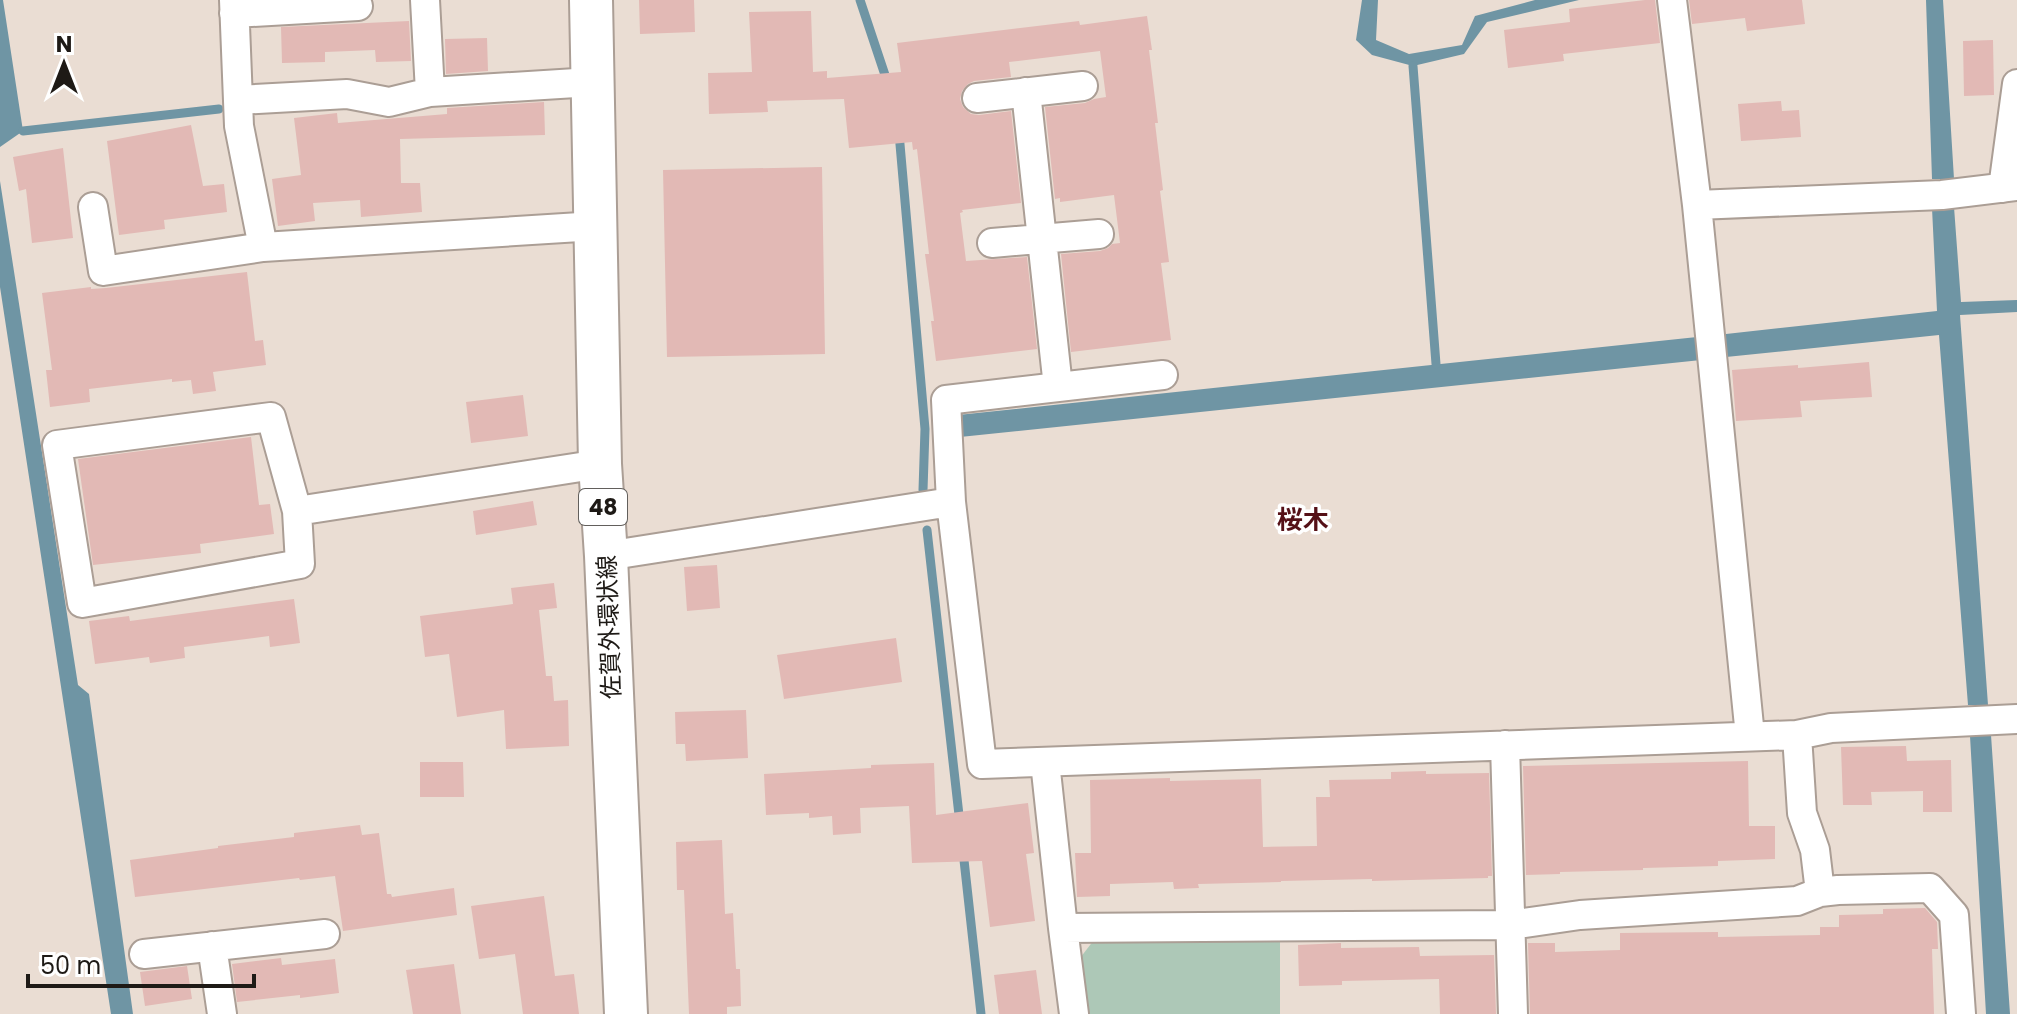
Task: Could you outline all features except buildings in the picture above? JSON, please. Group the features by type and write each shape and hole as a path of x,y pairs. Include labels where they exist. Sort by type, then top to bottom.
{"main road":[{"name":"佐賀外環状線","path":"591,0 600,464 626,1014"}],"street":[{"path":"425,0 430,92"},
{"path":"1672,0 1697,205 1750,736"},
{"path":"263,247 239,126 234,6 358,6"},
{"path":"238,100 347,94 389,102 430,92 592,82"},
{"path":"1697,205 1942,195 2010,187 2017,84"},
{"path":"977,98 1083,86"},
{"path":"1026,92 1058,387"},
{"path":"93,207 103,271 263,247 596,226"},
{"path":"992,243 1099,234"},
{"path":"1163,375 946,400 951,502 982,764 1797,735 1831,728 2017,719"},
{"path":"271,417 297,511 300,564 82,603 57,445 271,417"},
{"path":"297,511 600,464"},
{"path":"606,556 951,502"},
{"path":"1797,735 1802,813 1815,850 1820,892"},
{"path":"1505,745 1513,1014"},
{"path":"1045,762 1074,1014"},
{"path":"1063,928 1510,925 1580,915 1797,901 1820,892 1838,890 1930,888 1954,915 1961,1014"},
{"path":"144,954 325,934"},
{"path":"212,946 222,1014"}],"green space":[{"path":"1097,936 1280,937 1280,1014 1087,1014 1077,962"}],"water":[{"path":"0,0 3,0 23,131 0,147"},
{"path":"1362,0 1378,0 1376,40 1409,54 1462,45 1475,16 1535,0 1579,0 1487,22 1464,54 1413,66 1372,55 1356,40"},
{"path":"1926,0 1943,0 1954,179 1932,179"},
{"path":"0,181 78,685 89,694 133,1014 111,1014 0,287"},
{"path":"1954,207 1961,302 2017,300 2017,312 1960,315 1988,705 1968,705 1939,335 1726,357 1726,334 1937,311 1932,208"},
{"path":"1697,337 1701,360 960,437 958,415"},
{"path":"1991,735 2010,1014 1986,1014 1970,736"}],"waterway":[{"path":"860,0 888,84"},
{"path":"1413,66 1436,364"},
{"path":"23,131 219,109"},
{"path":"899,133 925,429 923,490"},
{"path":"927,530 960,824"},
{"path":"963,851 981,1014"}],"district":[{"name":"桜木","path":"1303,520"}]}
